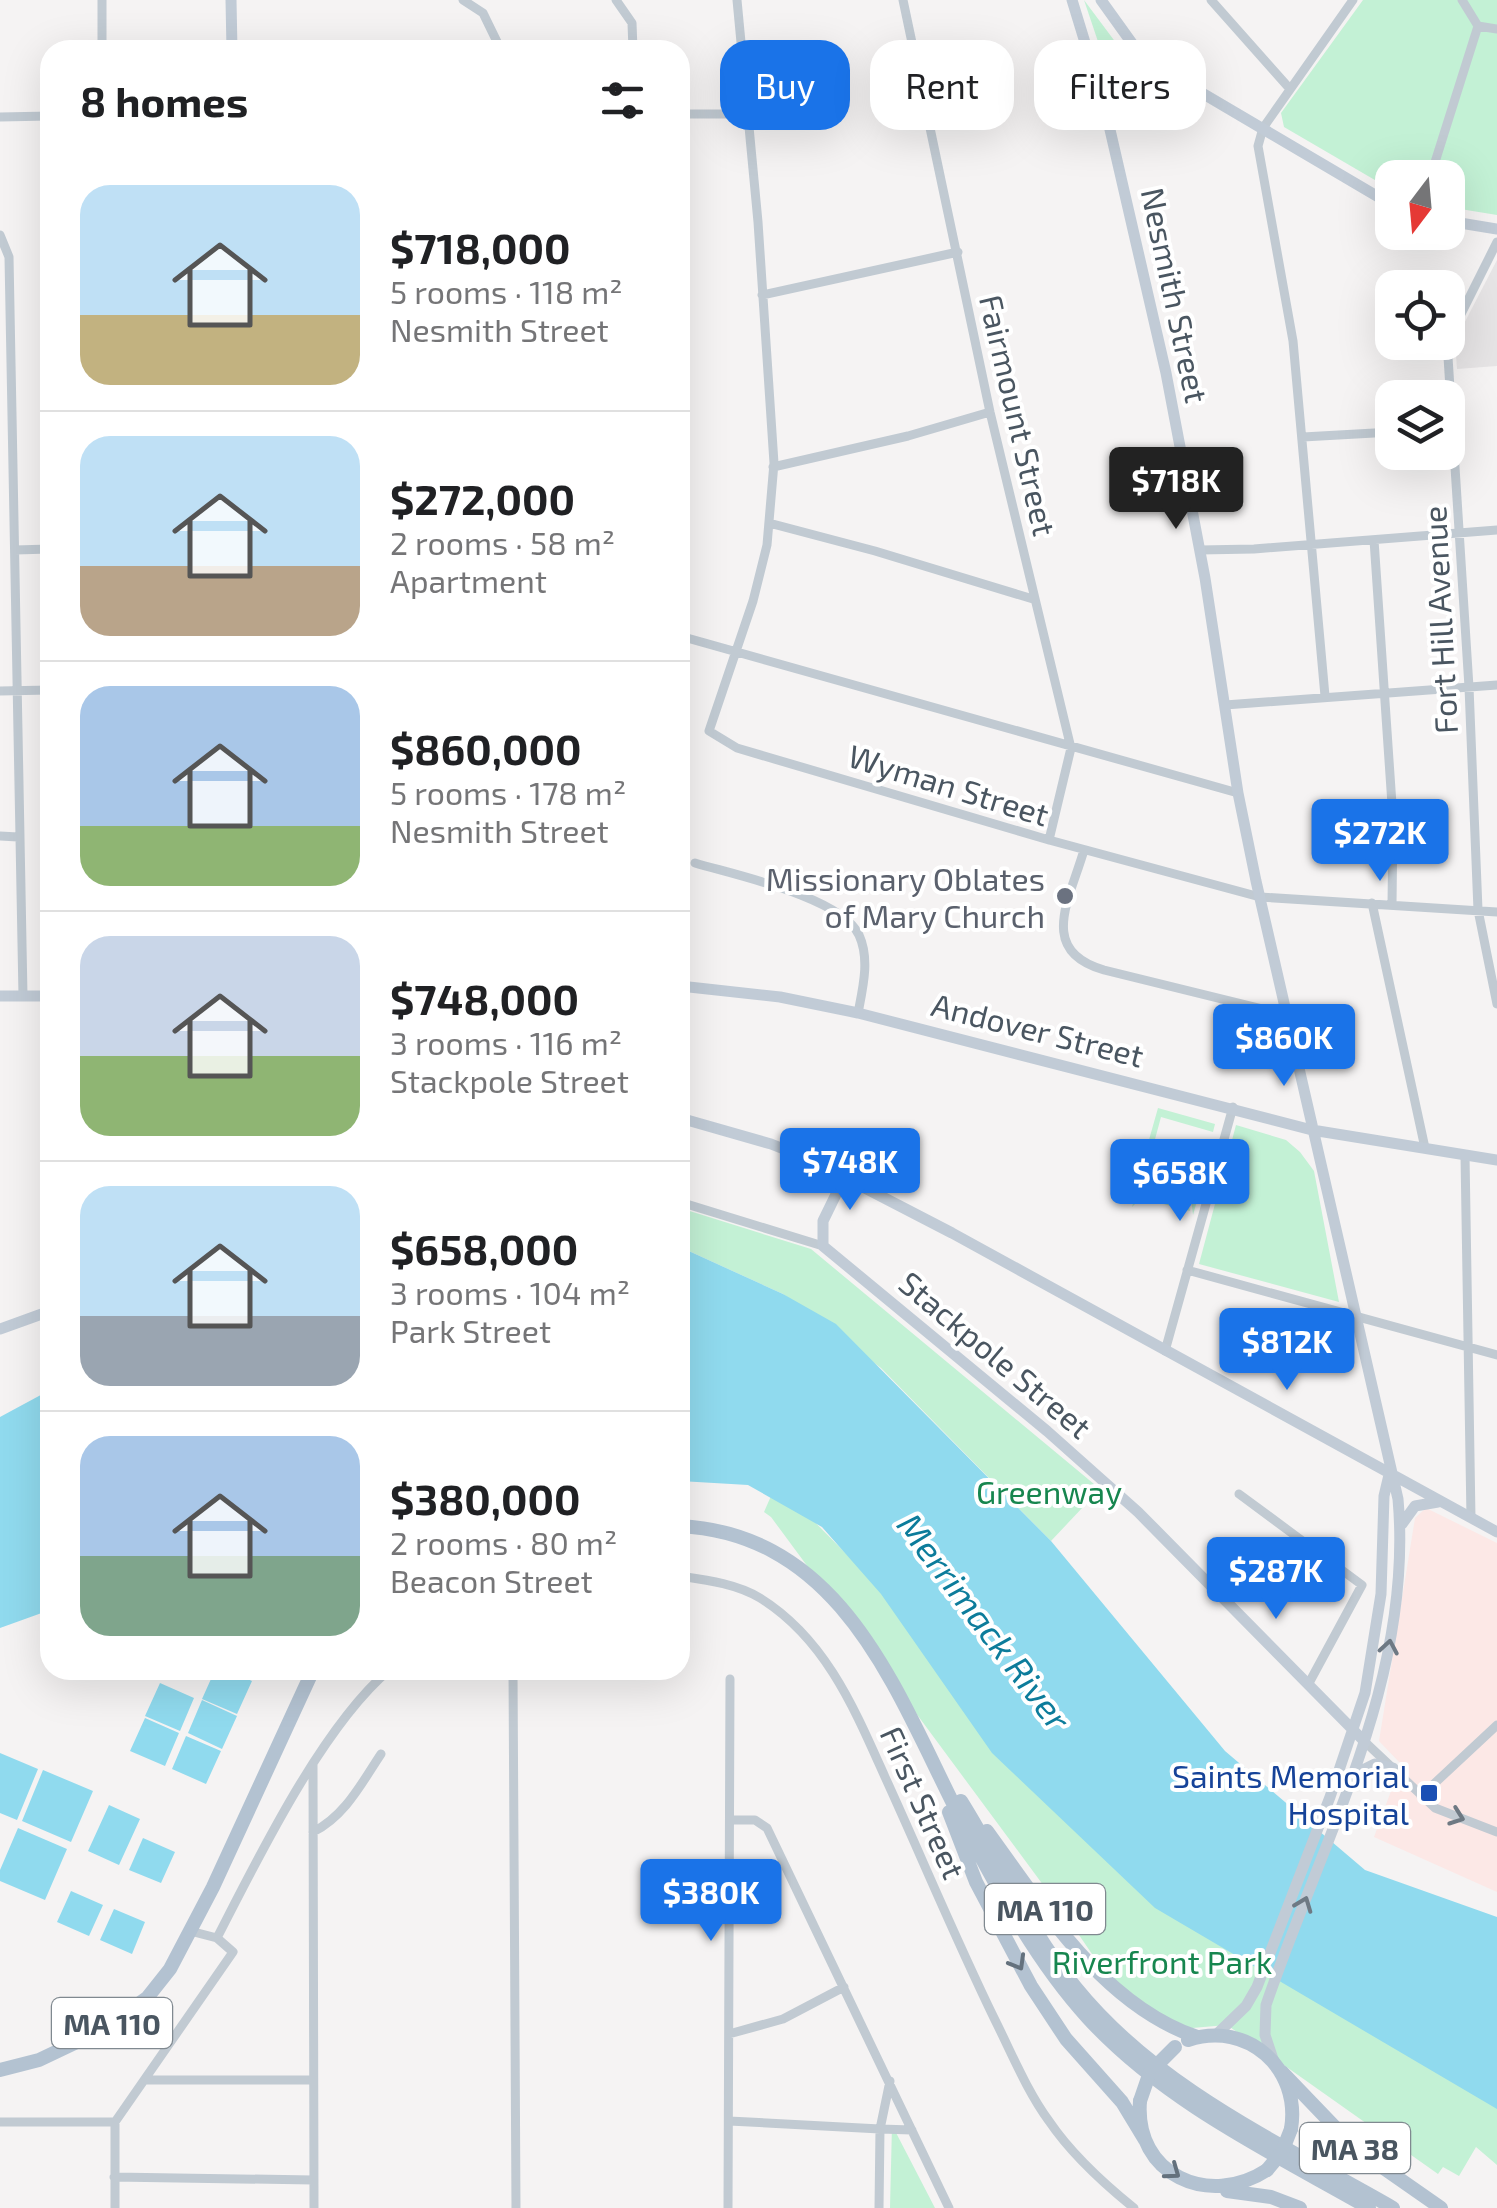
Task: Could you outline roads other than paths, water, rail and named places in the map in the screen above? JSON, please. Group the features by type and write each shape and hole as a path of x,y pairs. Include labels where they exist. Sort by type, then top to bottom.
{"main road":[{"path":"230,0 232,40"},
{"name":"Nesmith Street","path":"1070,0 1094,69 1127,199 1200,550 1238,793 1398,1498 1400,1532 1390,1647 1365,1742 1270,1995 1264,2026 1272,2059"},
{"path":"1101,0 1120,29 1148,59 1375,195"},
{"path":"1465,224 1497,229"},
{"name":"Andover Street","path":"690,987 858,1013 1312,1130 1497,1160"},
{"path":"0,996 40,996"},
{"path":"690,1121 770,1144 952,1233 1497,1532"},
{"path":"823,1246 822,1221 844,1178"},
{"name":"Stackpole Street","path":"823,1246 1047,1431 1138,1512 1365,1742"},
{"path":"0,1329 40,1315"},
{"name":"Nesmith Street","path":"1216,2035 1246,2006 1257,1987 1354,1730 1381,1594 1384,1496 1390,1471"},
{"path":"1400,1532 1404,1518 1415,1506 1430,1502 1452,1507"},
{"name":"MA 110","path":"690,1527 746,1538 784,1556 839,1604 926,1745 1034,1896 1088,1959 1148,2015 1197,2037"},
{"name":"MA 110","path":"0,2070 39,2060 100,2031 147,1998 170,1970 308,1680"},
{"path":"1330,1705 1353,1706 1364,1694"},
{"path":"926,1745 964,1826 1018,1922 1050,1971 1088,2018 1123,2053 1178,2096 1369,2208"},
{"path":"926,1745 1047,1948 1086,2000 1117,2032 1187,2089 1393,2208"},
{"name":"MA 110","path":"926,1745 970,1870 1008,1948 1052,2020 1122,2102 1156,2159 1190,2184 1212,2188"},
{"path":"1353,1775 1372,1765 1392,1768"},
{"path":"1145,2140 1140,2100 1150,2072 1174,2048 1197,2037 1216,2035 1251,2043 1282,2072 1292,2094 1292,2130 1282,2152 1267,2170 1236,2186 1212,2188"},
{"name":"MA 38","path":"1282,2072 1355,2148 1442,2208"},
{"name":"MA 38","path":"1212,2188 1271,2197 1300,2208"}],"street":[{"path":"102,0 102,40"},
{"path":"463,0 483,13 496,40"},
{"path":"616,0 632,24 633,40"},
{"path":"736,0 740,40"},
{"name":"Fairmount Street","path":"903,0 990,412 1071,748 1049,840"},
{"path":"1210,0 1290,90"},
{"path":"1326,696 1294,341 1258,146 1263,128 1352,0"},
{"path":"1436,160 1478,26 1462,0"},
{"path":"1478,26 1497,29"},
{"path":"690,114 720,114"},
{"path":"0,118 40,116"},
{"path":"736,652 754,600 773,468 749,130"},
{"path":"0,235 14,550 22,996"},
{"name":"Fort Hill Avenue","path":"1449,380 1449,343 1497,242"},
{"path":"762,295 958,252"},
{"path":"773,468 990,412"},
{"path":"1303,438 1375,433"},
{"name":"Fort Hill Avenue","path":"1453,470 1469,687 1478,910 1497,1004"},
{"path":"768,523 1034,600"},
{"path":"1200,550 1497,530"},
{"path":"1374,540 1394,846 1392,905"},
{"path":"14,550 40,549"},
{"path":"690,639 1238,793"},
{"name":"Wyman Street","path":"736,652 709,731 738,748 1260,898 1497,912"},
{"path":"1225,705 1497,685"},
{"path":"0,690 40,690"},
{"path":"0,836 18,836"},
{"path":"1084,850 1062,930 1071,955 1104,970 1288,1015"},
{"path":"696,863 829,907 852,924 863,945 865,963 858,1013"},
{"path":"1372,903 1425,1148"},
{"path":"1164,1351 1232,1108"},
{"path":"1465,1155 1471,1518"},
{"path":"690,1205 823,1246"},
{"path":"1187,1270 1497,1355"},
{"path":"1239,1494 1362,1586 1310,1683"},
{"name":"First Street","path":"690,1578 758,1596 785,1617 832,1669 860,1720 1027,2084 1066,2143 1134,2208"},
{"path":"728,2208 730,1679"},
{"path":"217,1938 313,1764 377,1680"},
{"path":"512,1680 516,2208"},
{"path":"1422,1796 1497,1726"},
{"name":"Stackpole Street","path":"1365,1742 1441,1811 1497,1832"},
{"path":"313,1832 341,1812 381,1754"},
{"path":"313,1764 314,2208"},
{"path":"731,1820 755,1820 767,1828 950,2208"},
{"path":"115,2208 115,2122 233,1952 217,1938 190,1932"},
{"path":"729,2034 783,2019 844,1987"},
{"path":"145,2080 313,2080"},
{"path":"879,2208 880,2128 890,2081"},
{"path":"729,2121 912,2130"},
{"path":"0,2122 115,2122"},
{"path":"114,2177 313,2180"}],"water":[{"name":"Merrimack River","path":"690,1252 783,1294 836,1324 1051,1541 1225,1751 1365,1870 1497,1917 1497,2109 1155,1908 992,1753 881,1594 822,1527 748,1485 690,1482"},
{"path":"40,1395 40,1614 0,1628 0,1417"},
{"path":"211,1680 252,1681 237,1714 202,1699"},
{"path":"160,1683 194,1698 180,1731 145,1716"},
{"path":"202,1700 237,1716 222,1749 188,1733"},
{"path":"145,1718 179,1733 165,1766 130,1751"},
{"path":"186,1736 221,1751 206,1784 172,1769"},
{"path":"0,1753 38,1769 17,1820 0,1813"},
{"path":"43,1770 93,1791 71,1842 22,1821"},
{"path":"109,1805 140,1819 119,1865 88,1851"},
{"path":"18,1828 67,1849 45,1900 0,1881 0,1870"},
{"path":"143,1838 175,1852 161,1883 129,1870"},
{"path":"71,1891 103,1905 89,1936 57,1922"},
{"path":"114,1909 145,1922 132,1954 100,1940"}],"place":[{"name":"Missionary Oblates of Mary Church","path":"1065,896"},
{"name":"Saints Memorial Hospital","path":"1429,1793"}],"park label":[{"name":"Greenway","path":"1049,1491"},
{"name":"Riverfront Park","path":"1162,1961"}]}
